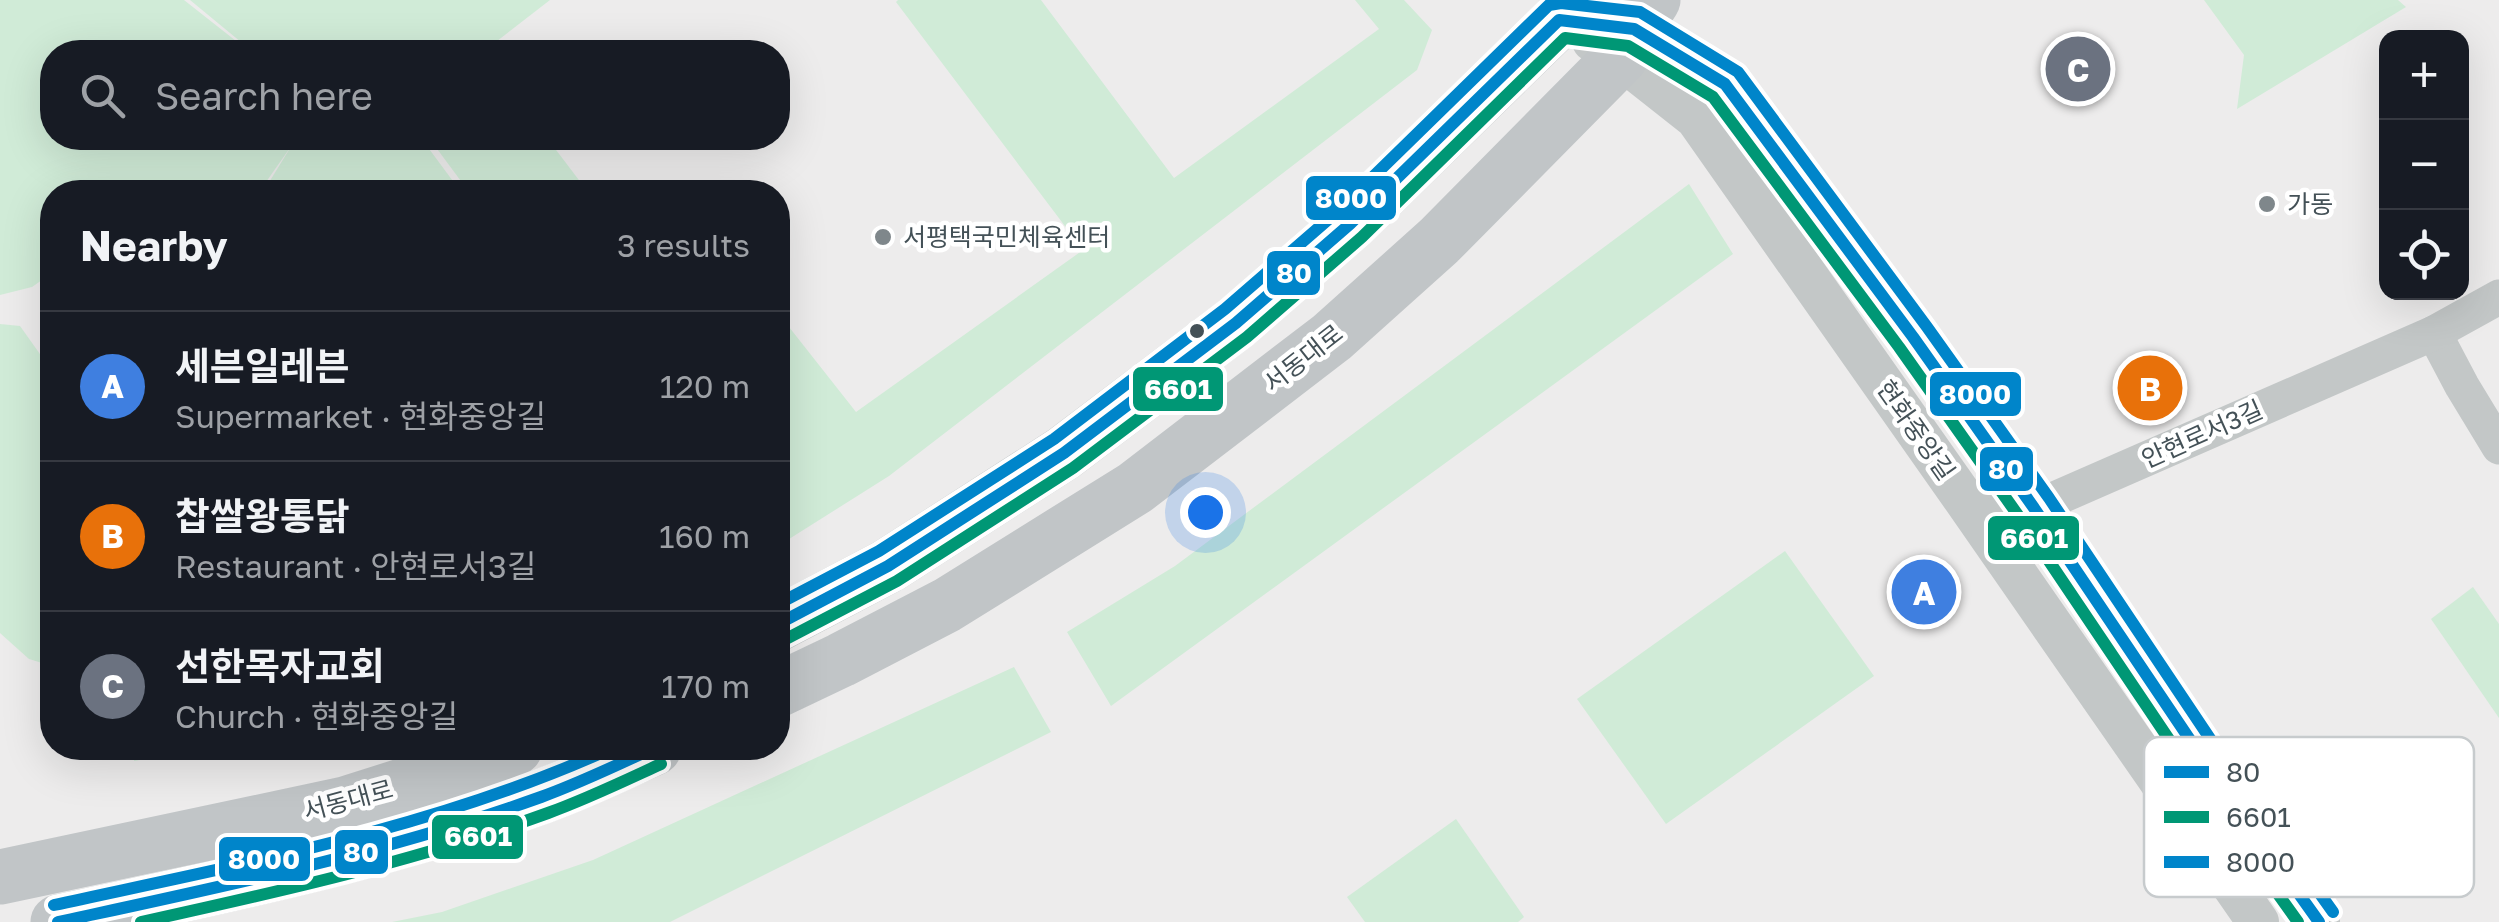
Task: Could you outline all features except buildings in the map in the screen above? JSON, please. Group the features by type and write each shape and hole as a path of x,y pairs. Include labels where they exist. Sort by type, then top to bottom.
{"main road":[{"path":"790,618 888,566 1064,453 1220,335 1350,224 1555,7"},
{"name":"서동대로","path":"790,684 947,605 1136,488 1332,337 1439,241 1635,29"},
{"name":"서동대로","path":"0,877 345,804 483,760"},
{"path":"58,922 375,849 532,800 626,760"}],"street":[{"path":"1555,7 1635,29 1726,84 2034,508 2188,737"},
{"name":"현화중앙길","path":"1635,29 2144,758"},
{"name":"안현로서3길","path":"2034,508 2434,333 2499,297"},
{"path":"2434,333 2499,448"},
{"path":"1964,499 2034,508"},
{"name":"현화중앙길","path":"2241,897 2258,922"},
{"path":"2301,897 2319,922"}],"green space":[{"path":"0,0 184,0 235,40 40,40 40,150 288,150 267,180 40,180 40,281 0,295"},
{"path":"190,0 550,0 498,40 238,40"},
{"path":"1041,0 1174,178 1379,29 1355,0 1404,0 1432,30 1417,70 889,476 790,538 790,328 856,412 1083,250 896,2"},
{"path":"2204,0 2398,0 2406,7 2237,109 2244,55"},
{"path":"289,150 430,150 452,180 270,180"},
{"path":"438,150 556,150 579,180 460,180"},
{"path":"1689,184 1733,254 1111,706 1067,632 1175,566"},
{"path":"0,324 20,326 40,354 40,662 29,659 0,633"},
{"path":"1785,551 1874,676 1666,824 1577,699"},
{"path":"2473,587 2499,624 2499,718 2431,619"},
{"path":"1014,667 1051,732 670,922 392,922 442,912 593,860"},
{"path":"1456,819 1524,917 1518,922 1365,922 1347,897"}],"transit line":[{"name":"8000","path":"790,598 879,551 1054,439 1225,309 1338,211 1549,5 1561,3 1640,12 1738,72 2049,498 2209,737"},
{"name":"80","path":"790,618 888,566 1064,453 1236,323 1350,224 1559,20 1634,29 1725,84 1913,337 2188,737"},
{"name":"6601","path":"790,637 897,581 1073,468 1247,337 1362,237 1565,38 1628,46 1713,97 1899,347 2167,737"},
{"name":"8000","path":"54,905 408,822 477,801 583,760"},
{"name":"80","path":"58,922 302,867 422,835 556,792 628,760"},
{"name":"6601","path":"141,922 295,887 448,846 563,808 661,764"},
{"name":"6601","path":"2280,897 2298,922"},
{"name":"80","path":"2301,897 2319,922"},
{"name":"8000","path":"2322,897 2333,912"}],"place":[{"name":"선한목자교회","path":"2078,69"},
{"name":"가동","path":"2267,204"},
{"name":"서평택국민체육센터","path":"883,237"},
{"name":"찹쌀왕통닭","path":"2150,388"},
{"name":"세븐일레븐","path":"1924,592"}]}
